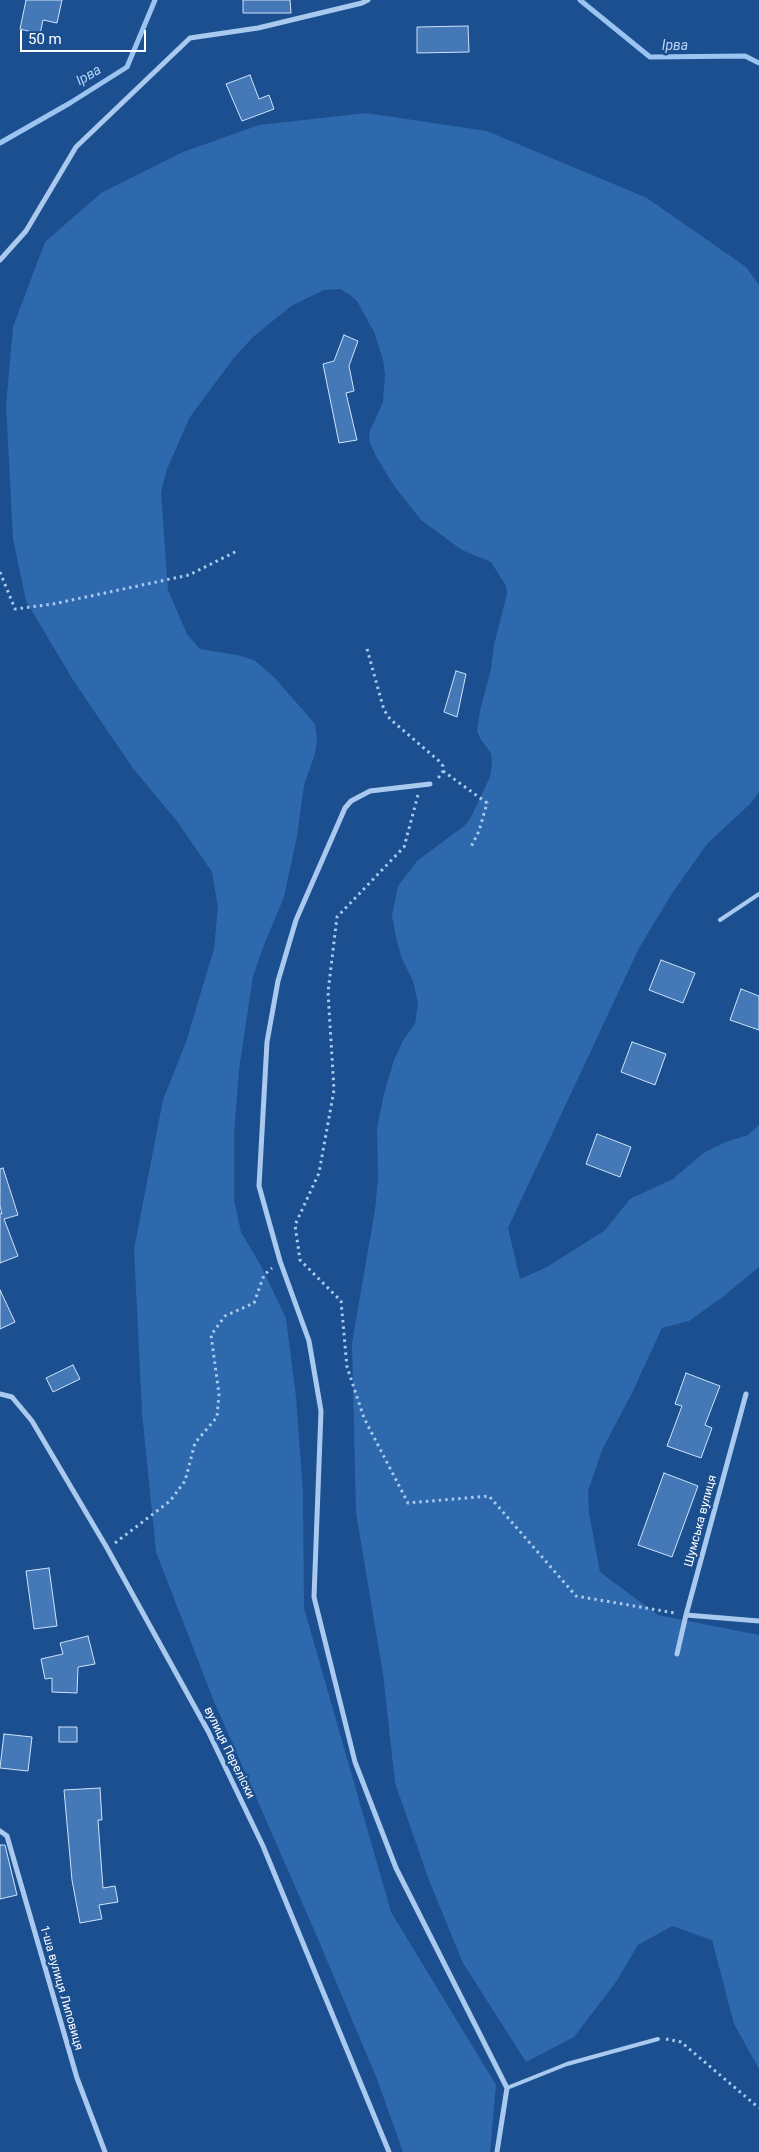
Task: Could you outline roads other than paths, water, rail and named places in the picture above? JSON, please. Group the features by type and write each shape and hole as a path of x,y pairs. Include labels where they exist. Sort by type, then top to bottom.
{"street":[{"path":"0,260 26,231 76,147 190,38 258,28 368,0"},
{"path":"430,784 370,791 351,801 345,808 296,920 278,981 267,1042 258,1186 280,1261 309,1341 321,1411 314,1597 355,1762 396,1868 507,2088 497,2152"},
{"name":"вулиця Переліски","path":"0,1394 12,1397 32,1421 107,1548 208,1731 263,1846 389,2152"},
{"name":"Шумська вулиця","path":"677,1654 746,1394"},
{"path":"686,1615 759,1620"},
{"name":"1-ша вулиця Липовиця","path":"0,1831 7,1836 77,2078 105,2152"}],"lane":[{"path":"720,920 759,894"},
{"path":"507,2088 568,2064 658,2039"}],"waterway":[{"name":"Ірва","path":"0,143 70,103 127,67 155,0"},
{"name":"Ірва","path":"580,0 650,57 745,56 759,63"}]}
